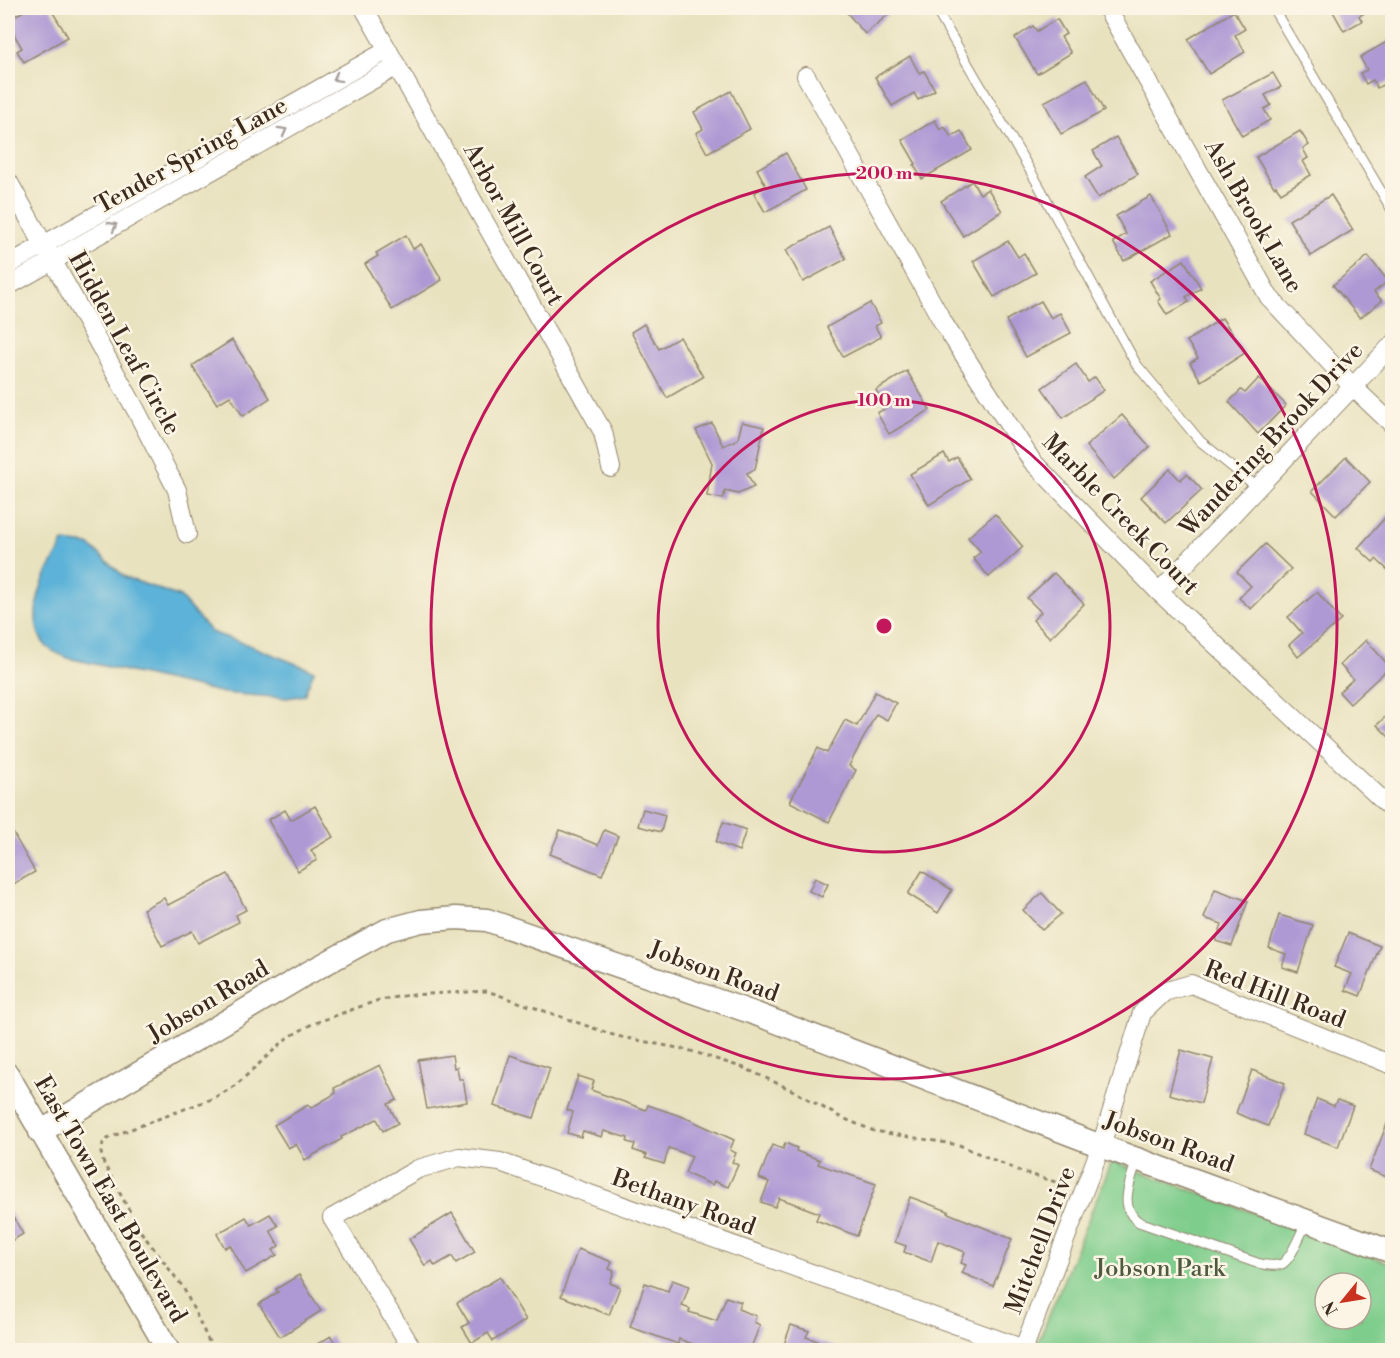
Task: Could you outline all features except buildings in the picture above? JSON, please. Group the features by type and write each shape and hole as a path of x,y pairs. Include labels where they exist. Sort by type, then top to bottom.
{"street":[{"name":"Arbor Mill Court","path":"364,8 603,432 607,441 611,468"},
{"name":"Ash Brook Lane","path":"1107,8 1269,297 1353,387 1392,424"},
{"name":"Tender Spring Lane","path":"8,265 388,50"},
{"name":"Tender Spring Lane","path":"8,286 397,66"},
{"name":"Marble Creek Court","path":"806,76 944,324 1032,461 1160,592 1392,808"},
{"name":"Hidden Leaf Circle","path":"8,181 136,411 177,490 188,534"},
{"name":"Wandering Brook Drive","path":"1160,592 1392,345"},
{"name":"Jobson Road","path":"40,1132 306,974 387,930 421,921 456,918 487,920 733,1006 1101,1146 1392,1252"},
{"name":"Red Hill Road","path":"1101,1146 1142,1013 1164,992 1191,984 1392,1065"},
{"name":"East Town East Boulevard","path":"8,1075 168,1350"},
{"name":"Mitchell Drive","path":"1024,1350 1101,1146"},
{"name":"Bethany Road","path":"414,1350 332,1218 418,1169 459,1157 500,1162 1024,1350"}],"lane":[{"path":"935,8 1038,184 1136,364 1200,441 1257,487"},
{"path":"1273,8 1392,210"},
{"path":"1137,1159 1126,1200 1132,1217 1139,1222 1271,1266 1280,1265 1286,1260 1306,1221"}],"path":[{"path":"213,1350 183,1287 141,1232 104,1164 101,1153 103,1143 122,1132 149,1124 214,1098 250,1074 286,1038 312,1024 379,1000 410,995 487,991 616,1036 688,1050 744,1068 794,1091 838,1116 874,1131 959,1145 1022,1172 1071,1187"}],"green space":[{"name":"Jobson Park","path":"1112,1161 1392,1264 1392,1350 1035,1350"}],"water":[{"path":"63,542 89,545 125,577 180,597 211,632 314,671 304,695 287,698 224,693 68,658 47,647 41,640 36,622 37,602 42,583"}]}
